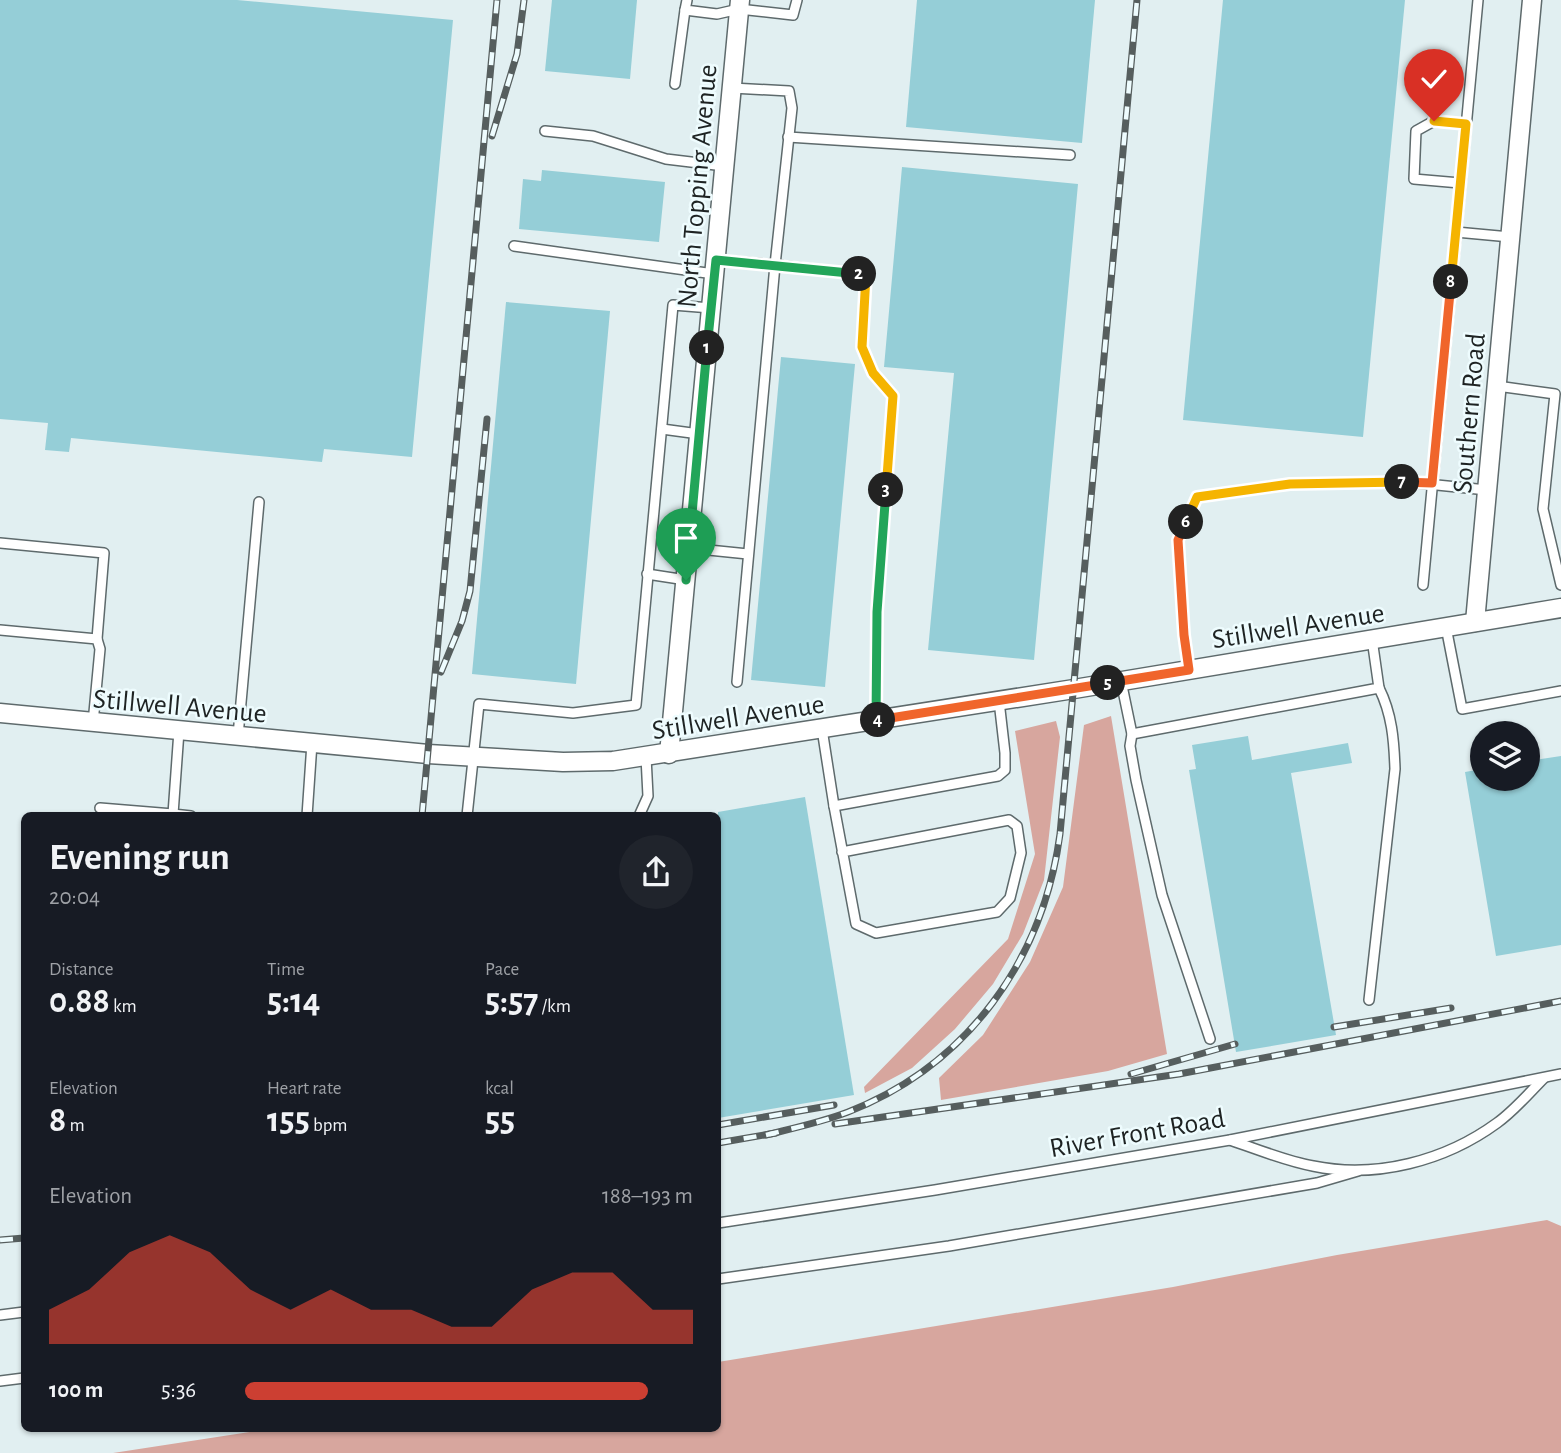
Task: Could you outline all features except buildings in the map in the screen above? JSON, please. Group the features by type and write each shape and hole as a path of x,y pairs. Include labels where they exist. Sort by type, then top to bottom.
{"street":[{"name":"Southern Road","path":"1475,622 1532,0"},
{"name":"North Topping Avenue","path":"669,754 740,5"},
{"name":"Stillwell Avenue","path":"0,713 472,757 563,762 613,761 1561,608"}],"lane":[{"path":"675,84 686,5 717,14 740,5 793,15 797,0"},
{"path":"1423,585 1478,0"},
{"path":"732,88 789,91 792,108 737,682"},
{"path":"1460,183 1414,179 1416,131 1434,121 1466,124"},
{"path":"545,131 593,136 666,159 724,166"},
{"path":"788,137 1070,155"},
{"path":"1456,232 1510,237"},
{"path":"514,246 715,267 775,265 866,275 862,347 873,373 893,396 877,612 876,720"},
{"path":"467,812 479,704 573,713 636,705 673,305 711,308"},
{"path":"1497,386 1555,394 1543,509 1561,585"},
{"path":"662,429 699,434"},
{"path":"1189,670 1178,540 1197,497 1290,484 1432,483 1487,490"},
{"path":"238,736 259,502"},
{"path":"0,543 104,553 96,639 100,649 93,723"},
{"path":"689,548 748,554"},
{"path":"647,574 686,580"},
{"path":"1446,627 1462,709 1561,691"},
{"path":"0,630 96,639"},
{"path":"1369,1000 1395,769 1394,738 1388,705 1379,688 1372,639"},
{"path":"1121,681 1132,734 1130,746 1136,780 1162,895 1210,1039"},
{"path":"1132,734 1379,688"},
{"path":"834,806 998,776 1005,770 999,700"},
{"path":"822,729 842,852 856,924 876,933 997,912 1010,898 1021,853 1017,827 1009,820 842,852"},
{"path":"173,812 180,731"},
{"path":"307,812 312,743"},
{"path":"641,812 648,796 646,757"},
{"path":"100,808 149,812"},
{"name":"River Front Road","path":"721,1223 936,1190 1230,1140 1561,1074"},
{"path":"721,1279 949,1246 1317,1183 1358,1171 1395,1167 1432,1158 1471,1141 1500,1121 1545,1077"},
{"path":"1230,1140 1313,1166 1358,1171"},
{"path":"0,1315 21,1312"},
{"path":"0,1381 21,1378"}],"shaded area":[{"path":"1111,716 1167,1054 1108,1071 941,1100 939,1078 983,1035 1030,962 1063,887 1084,725"},
{"path":"1056,721 1060,737 1044,880 1023,934 993,984 955,1029 912,1068 865,1093 864,1087 1008,939 1035,854 1015,731"},
{"path":"1547,1220 1561,1226 1561,1453 113,1453 250,1432 721,1432 721,1362 1173,1287 1337,1255"}],"railway":[{"path":"422,812 497,0"},
{"path":"492,136 517,54 524,0"},
{"path":"766,1135 848,1112 891,1092 929,1066 963,1037 993,1003 1017,965 1037,924 1051,880 1060,834 1137,0"},
{"path":"441,672 462,621 470,591 487,419"},
{"path":"835,1124 1179,1074 1561,1001"},
{"path":"1334,1027 1451,1008"},
{"path":"1131,1074 1235,1044"},
{"path":"721,1124 834,1105"},
{"path":"721,1142 776,1133"},
{"path":"0,1240 21,1238"}],"route":[{"path":"686,580 716,260 866,275 862,347 873,373 893,396 877,612 876,720 1189,670 1178,540 1197,497 1290,484 1432,483 1466,124 1434,121"}]}
